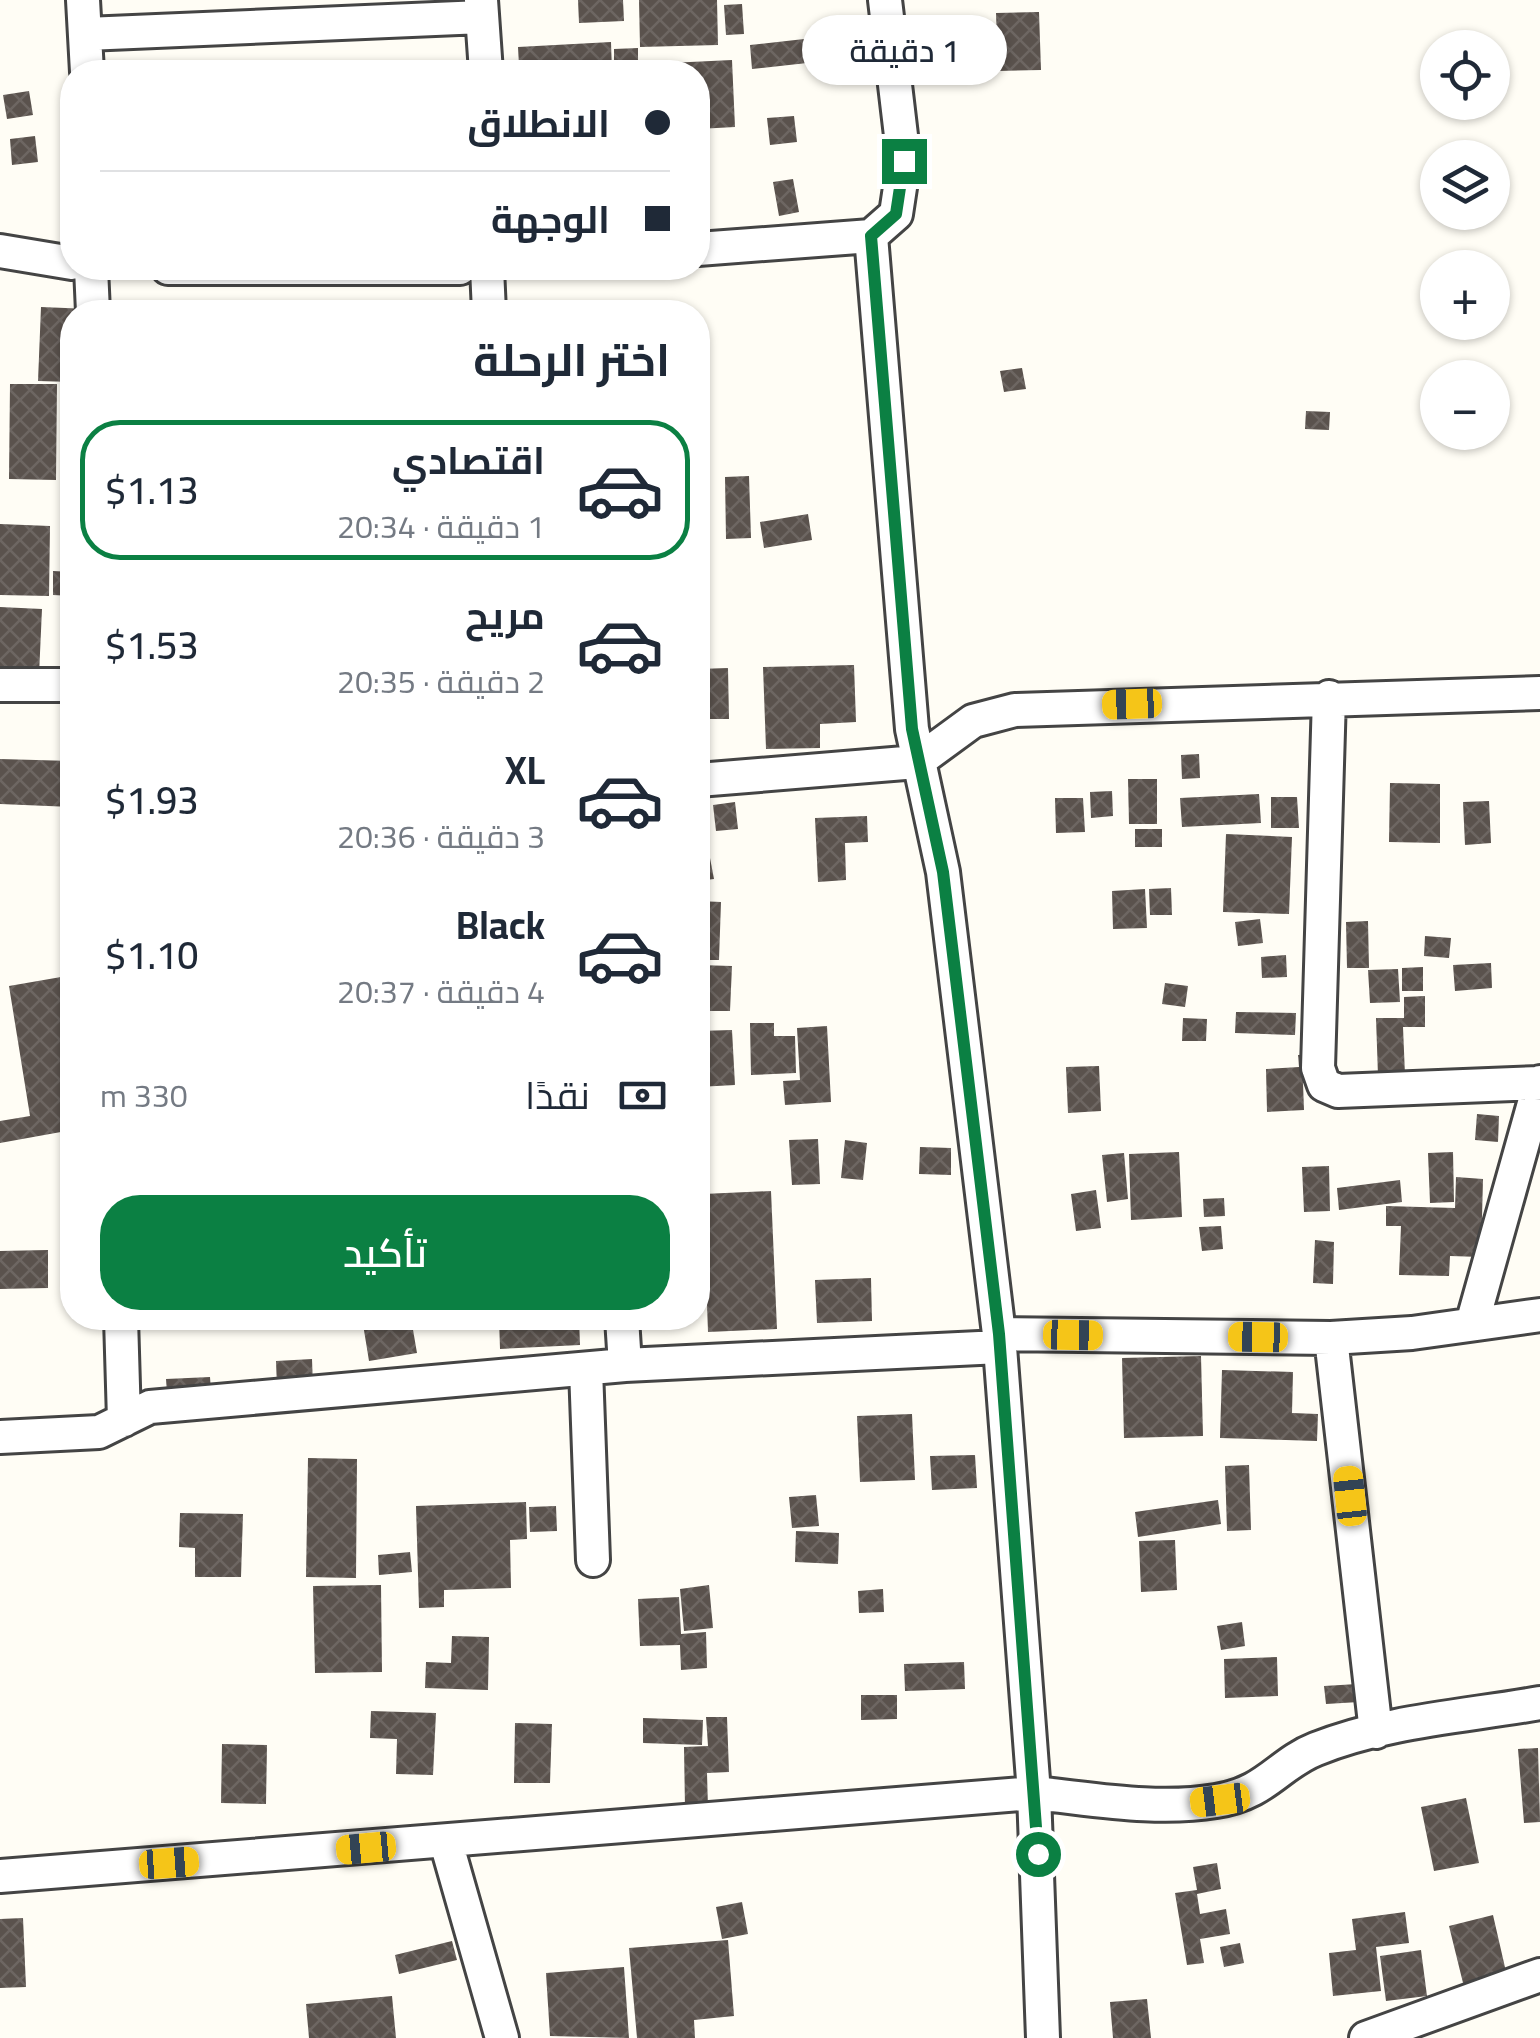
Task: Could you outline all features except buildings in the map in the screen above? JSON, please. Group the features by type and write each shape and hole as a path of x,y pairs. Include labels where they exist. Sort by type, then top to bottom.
{"street":[{"path":"83,0 86,60"},
{"path":"710,249 871,236 896,214 904,161 886,0"},
{"path":"86,34 482,9 485,60"},
{"path":"871,236 917,762 943,872 1000,1340 1042,1915 1042,2038"},
{"path":"0,251 60,261"},
{"path":"0,685 60,685"},
{"path":"710,779 917,762 973,721 1016,710 1540,693"},
{"path":"1328,697 1318,1068 1324,1085 1338,1092 1540,1083 1472,1324"},
{"path":"0,1438 87,1434 150,1408 625,1365 1000,1340 1332,1338 1412,1333 1540,1315"},
{"path":"121,1330 124,1420"},
{"path":"623,1330 625,1365"},
{"path":"1332,1338 1376,1732"},
{"path":"586,1369 593,1560"},
{"path":"0,1876 1034,1793 1174,1806 1220,1800 1270,1782 1315,1750 1376,1732 1540,1703"},
{"path":"446,1842 502,2038"},
{"path":"1366,2038 1540,1975"}],"route":[{"path":"904,161 896,214 871,236 893,529 912,729 943,872 999,1334 1038,1854"}]}
